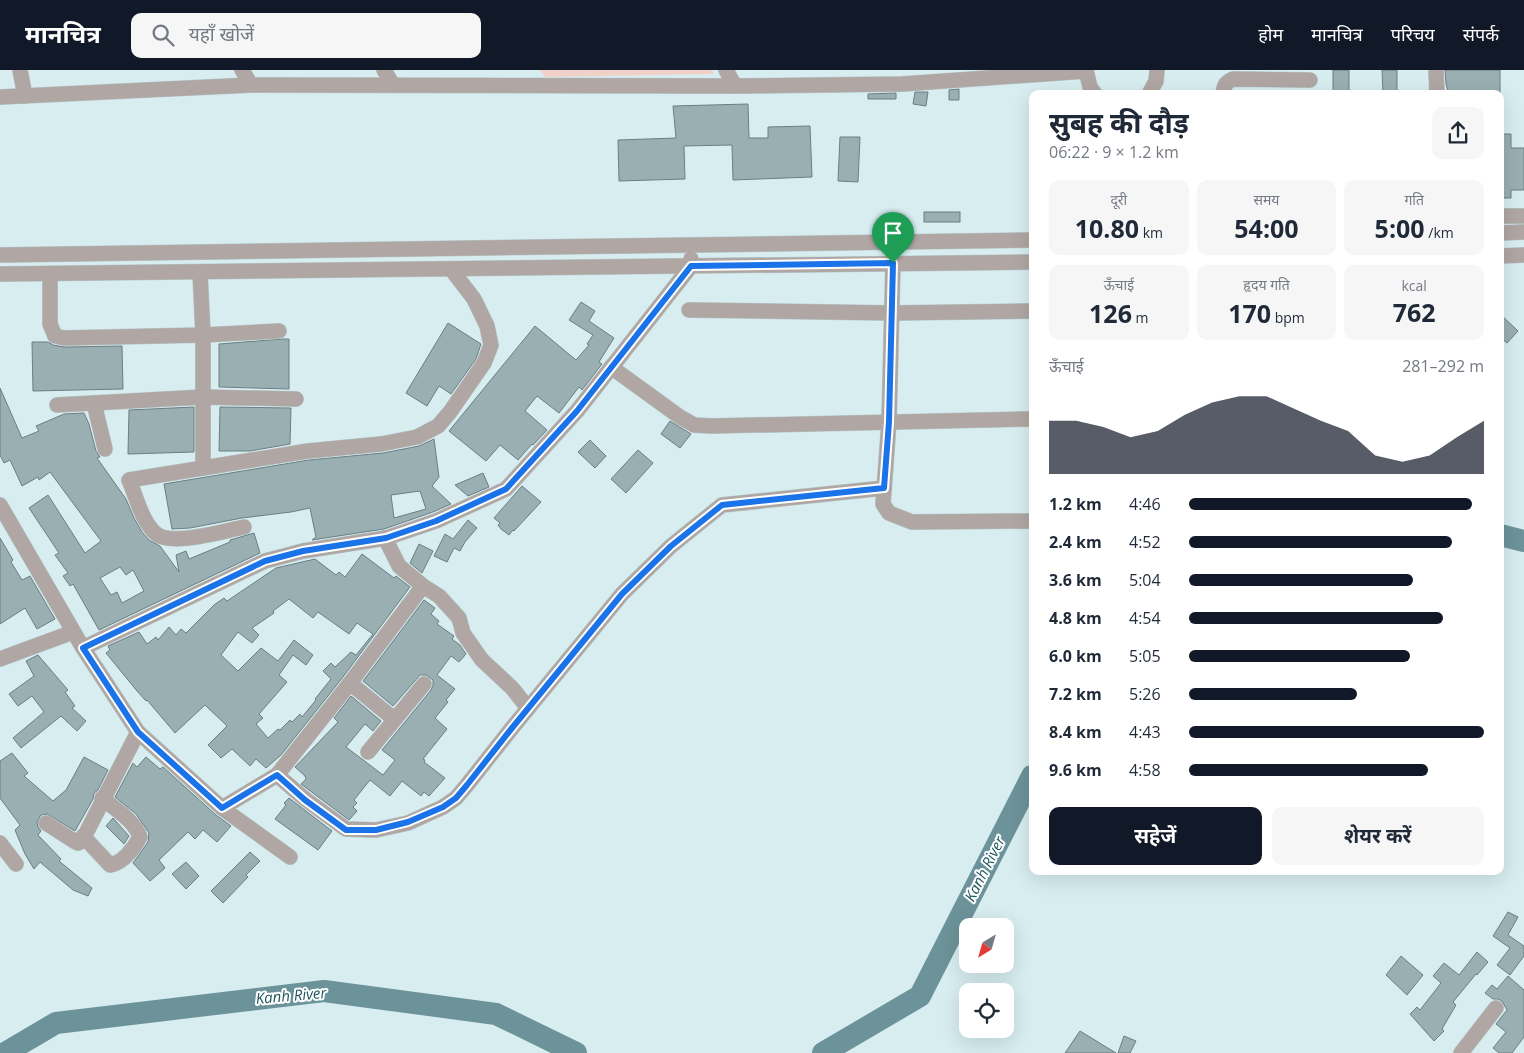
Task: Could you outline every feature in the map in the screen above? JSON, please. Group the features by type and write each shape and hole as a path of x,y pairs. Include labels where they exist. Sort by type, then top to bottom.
{"street":[{"path":"20,70 24,96"},
{"path":"242,70 251,85"},
{"path":"315,70 325,84"},
{"path":"384,70 393,85"},
{"path":"455,70 464,84"},
{"path":"535,70 544,85"},
{"path":"726,70 736,86"},
{"path":"809,70 818,84"},
{"path":"1151,90 1156,82 1157,70"},
{"path":"1436,70 1436,90"},
{"path":"0,97 251,85 736,86 902,84 1086,71 1092,90"},
{"path":"1223,90 1227,81 1234,78 1310,81"},
{"path":"1504,216 1524,216"},
{"path":"1504,233 1524,232"},
{"path":"0,255 1029,240"},
{"path":"83,648 265,561 303,551 385,538 436,521 506,489 577,411 691,266 690,245"},
{"path":"1504,256 1524,255"},
{"path":"0,274 1029,262"},
{"path":"893,263 889,422 883,504 889,513 912,522 1029,521"},
{"path":"244,527 185,538 161,538 147,524 129,480 308,451 381,444 417,437 438,426 484,363 491,346 487,326 474,299 451,269"},
{"path":"200,272 203,335 203,468"},
{"path":"50,274 50,324 55,336 64,338 203,335 280,331"},
{"path":"689,310 892,313 1029,311"},
{"path":"611,367 694,425 1029,419"},
{"path":"57,405 202,397 296,399"},
{"path":"94,403 105,448"},
{"path":"277,775 305,800 346,830 376,830 408,822 443,807 456,798 622,594 671,546 722,505 884,488"},
{"path":"0,505 73,632 138,732 222,808 290,858"},
{"path":"385,538 398,566 439,596 454,612 459,618 463,632 482,660 512,688 528,708"},
{"path":"222,808 277,775 350,683 423,586"},
{"path":"0,658 73,632"},
{"path":"350,683 394,719"},
{"path":"368,752 424,684"},
{"path":"46,824 78,843 82,841 102,798 138,732"},
{"path":"83,836 110,865 121,861 140,837 132,824 102,798"},
{"path":"0,843 16,864"},
{"path":"1461,1053 1496,1008"}],"shaded area":[{"path":"540,70 712,70 714,74 545,77"}],"building":[{"path":"1333,70 1349,70 1349,90 1333,90"},
{"path":"1382,70 1397,70 1397,90 1383,90"},
{"path":"1445,70 1500,70 1500,90 1448,90"},
{"path":"959,89 959,100 949,100 949,90"},
{"path":"915,92 928,92 926,106 913,104"},
{"path":"896,93 896,99 868,99 868,94"},
{"path":"748,104 749,138 768,138 768,127 810,126 812,177 733,180 732,145 684,146 685,179 619,181 618,140 676,138 673,106"},
{"path":"1504,134 1511,134 1511,148 1524,148 1524,190 1511,190 1511,198 1504,198"},
{"path":"840,137 860,137 858,182 838,181"},
{"path":"924,212 960,212 960,222 924,222"},
{"path":"581,302 595,311 589,321 614,338 599,362 602,364 582,390 579,387 559,413 537,396 525,411 547,430 518,460 500,445 486,461 449,431 535,326 576,360 589,345 587,344 593,335 569,320"},
{"path":"1504,318 1518,331 1507,343 1504,340"},
{"path":"448,323 481,344 476,359 451,394 439,386 427,406 406,393"},
{"path":"289,339 289,389 219,387 219,344"},
{"path":"32,342 48,342 64,347 122,346 123,389 33,391"},
{"path":"0,388 22,438 39,431 36,426 64,414 84,413 96,451 100,457 97,458 126,499 142,532 149,540 160,546 179,572 176,555 186,551 189,559 230,542 230,540 254,533 260,553 99,630 73,584 70,586 63,576 68,573 55,555 59,553 29,508 48,495 85,553 101,541 50,472 39,480 38,477 22,486 10,460 4,463 0,455","holes":["120,567 126,575 133,570 144,591 122,603 117,592 111,595 100,578"]},
{"path":"194,407 194,452 128,454 129,410"},
{"path":"220,407 291,408 290,444 250,451 219,451"},
{"path":"670,421 691,434 680,448 661,434"},
{"path":"434,439 439,477 432,486 451,504 384,529 312,540 316,537 310,508 190,528 172,529 164,484 309,460 383,453 419,446","holes":["420,491 426,509 394,518 391,495"]},
{"path":"590,440 606,456 595,468 578,452"},
{"path":"638,450 653,463 626,493 611,479"},
{"path":"483,473 489,487 468,496 455,485"},
{"path":"522,486 541,502 509,535 501,529 498,525 500,523 494,518"},
{"path":"468,520 477,528 460,551 454,548 447,562 434,556 445,534 453,539"},
{"path":"0,538 22,580 30,576 55,619 37,629 25,608 0,624"},
{"path":"419,544 433,551 422,573 410,563"},
{"path":"362,554 394,578 396,576 410,587 343,677 281,755 266,768 256,759 250,766 232,749 221,758 208,745 227,726 205,705 175,733 106,653 110,650 108,646 139,632 147,644 156,637 158,640 169,627 176,635 181,629 186,633 214,605 224,598 227,601 276,568 315,559 336,575 339,572 345,577","holes":["289,599 313,618 318,612 349,634 357,623 373,634 356,655 351,652 335,667 331,663 323,671 331,679 302,717 300,714 292,722 290,720 268,738 256,724 263,718 259,714 287,682 279,675 293,655 306,665 313,655 294,640 278,661 261,648 238,671 221,655 238,632 252,643 259,635 252,628 274,613 273,611"]},
{"path":"424,600 435,608 431,614 439,621 437,624 454,636 452,639 460,645 466,654 459,662 451,656 437,675 455,689 446,700 448,702 435,718 447,729 423,759 425,760 424,762 445,778 429,796 424,792 421,796 402,781 390,796 370,780 354,800 357,803 353,807 357,811 349,820 301,784 306,779 305,776 295,767 338,722 334,718 351,696 381,721 373,731 365,724 346,747 383,775 395,760 382,750 431,690 433,680 426,675 420,675 393,706 363,681"},
{"path":"38,655 68,690 65,692 75,706 72,708 86,721 77,731 61,716 21,748 13,738 44,712 32,696 18,706 9,694 34,676 26,661"},
{"path":"12,753 28,773 24,776 53,801 66,790 84,757 108,770 75,831 47,814 41,815 37,822 41,831 38,835 61,859 59,861 92,888 88,896 73,890 40,862 34,869 25,854 15,830 20,825 0,798 0,761"},
{"path":"146,757 160,769 163,767 216,815 231,826 217,842 203,830 195,839 188,832 159,860 165,868 150,881 133,863 148,842 149,833 136,814 115,797 133,763 137,767"},
{"path":"289,798 332,831 318,850 275,819"},
{"path":"113,818 129,836 124,844 106,826"},
{"path":"250,852 260,861 246,875 248,877 223,903 211,891"},
{"path":"186,862 199,876 186,889 172,874"},
{"path":"1508,912 1518,917 1508,935 1524,946 1524,956 1510,975 1497,965 1510,948 1493,936"},
{"path":"1477,952 1488,962 1453,1002 1456,1005 1442,1029 1444,1031 1434,1041 1410,1014 1417,1007 1420,1010 1441,983 1433,976 1444,963 1459,975"},
{"path":"1401,956 1423,975 1407,995 1386,975"},
{"path":"1508,976 1524,990 1524,1037 1512,1053 1499,1053 1493,1048 1506,1032 1496,1024 1507,1010 1502,1001 1493,999 1485,993 1492,985 1497,989"},
{"path":"1080,1031 1116,1053 1065,1053"},
{"path":"1124,1036 1136,1041 1130,1053 1118,1053"}],"waterway":[{"name":"Kanh River","path":"1504,536 1524,541"},
{"name":"Kanh River","path":"823,1053 920,996 1029,782"},
{"name":"Kanh River","path":"5,1053 56,1023 324,991 496,1014 576,1053"}],"route":[{"path":"893,263 889,422 884,488 722,505 671,546 622,594 467,785 456,798 443,807 408,822 376,830 346,830 305,800 277,775 222,808 138,732 83,648 265,561 303,551 386,538 436,521 506,489 577,411 691,266 893,263"}]}
